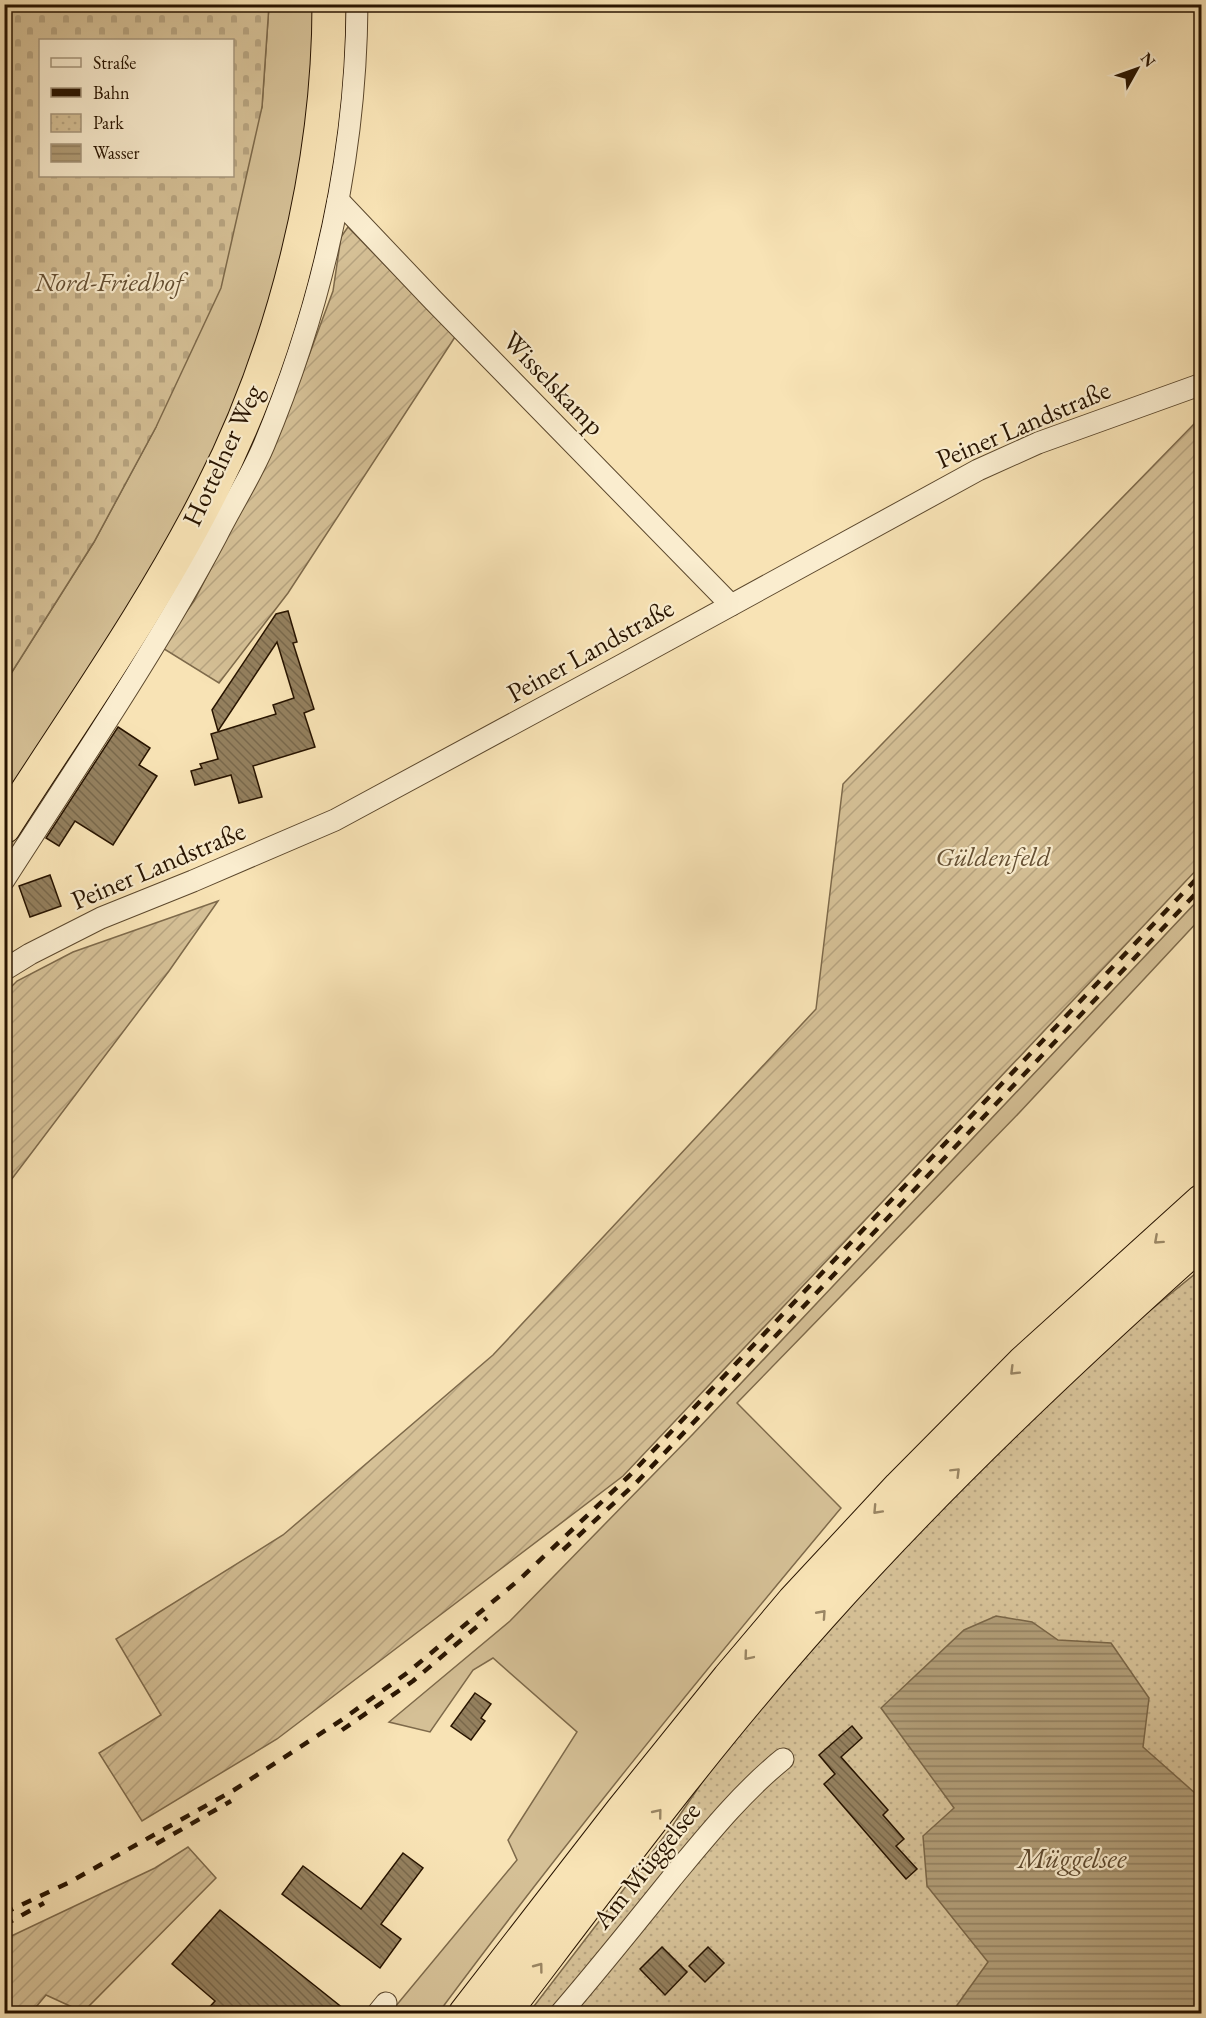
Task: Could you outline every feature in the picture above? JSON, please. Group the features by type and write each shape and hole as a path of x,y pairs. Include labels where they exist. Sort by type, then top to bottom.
{"highway":[{"path":"4,788 114,619 174,519 195,479 234,389 257,325 289,196 306,75 309,4"},
{"path":"4,827 167,571 212,490 254,397 287,294 309,202 326,79 329,4"},
{"path":"465,2013 622,1811 794,1601 900,1486 1023,1363 1202,1201"},
{"path":"503,2013 647,1826 732,1720 820,1617 925,1504 1046,1384 1202,1241"}],"street":[{"name":"Hottelner Weg","path":"4,880 186,594 263,447 315,298 338,200 351,115 357,4"},
{"name":"Wisselskamp","path":"338,200 731,605"},
{"name":"Peiner Landstraße","path":"5,968 101,918 335,820 978,470 1038,443 1202,384"},
{"name":"Am Müggelsee","path":"560,2013 718,1821 762,1776 783,1759"}],"green space":[{"name":"Nord-Friedhof","path":"5,4 269,5 262,107 221,288 156,427 94,542 5,683"},
{"path":"269,5 350,5 343,114 309,297 274,405 181,591 5,871 5,683 94,542 156,427 262,107"},
{"path":"348,227 455,337 288,593 219,683 161,647 194,601 283,425 333,291 341,237"},
{"name":"Güldenfeld","path":"1201,385 1201,865 623,1476 277,1739 142,1821 99,1753 161,1715 116,1639 283,1535 493,1355 816,1009 843,784 1194,424"},
{"path":"1201,897 1201,918 1019,1113 737,1403 841,1508 638,1755 442,2008 437,2013 390,2013 517,1860 508,1840 577,1732 493,1658 473,1670 430,1732 389,1722 510,1621 693,1434"},
{"path":"218,901 169,971 5,1188 5,993 17,981 73,952"},
{"path":"1201,1269 1201,2013 528,2014 673,1825 746,1718 877,1571 1093,1357"},
{"path":"188,1847 216,1878 83,2012 46,1995 31,2013 5,2013 5,1939 155,1868"}],"water":[{"name":"Müggelsee","path":"996,1616 1032,1622 1058,1640 1111,1643 1149,1698 1143,1747 1196,1794 1201,1803 1201,2013 956,2013 955,2008 988,1962 927,1886 923,1836 954,1808 881,1708 964,1630"}],"building":[{"path":"288,611 297,642 293,643 314,709 304,713 315,747 253,766 262,797 239,803 231,775 195,785 191,771 202,768 200,764 218,759 211,734 276,714 273,705 294,698 277,642 218,731 212,710 276,614"},
{"path":"118,727 150,748 139,765 157,776 113,845 75,821 59,846 46,838"},
{"path":"50,875 61,906 30,917 19,886"},
{"path":"475,1693 491,1704 481,1718 485,1721 471,1740 451,1726"},
{"path":"852,1726 862,1738 841,1757 888,1810 883,1815 904,1839 896,1846 917,1869 906,1879 824,1784 835,1774 819,1755"},
{"path":"403,1853 423,1868 381,1924 401,1939 380,1968 282,1894 303,1866 361,1909"},
{"path":"220,1910 349,2013 204,2013 215,2001 172,1964"},
{"path":"662,1947 687,1972 665,1995 640,1969"},
{"path":"708,1947 724,1963 705,1982 689,1966"}],"railway":[{"path":"4,1913 68,1883 234,1790 343,1719 407,1673 520,1579 629,1476 1202,873"},
{"path":"563,1550 636,1483 1202,887"},
{"path":"342,1730 413,1681 487,1618"},
{"path":"156,1844 231,1801"},
{"path":"4,1925 44,1903"}]}
